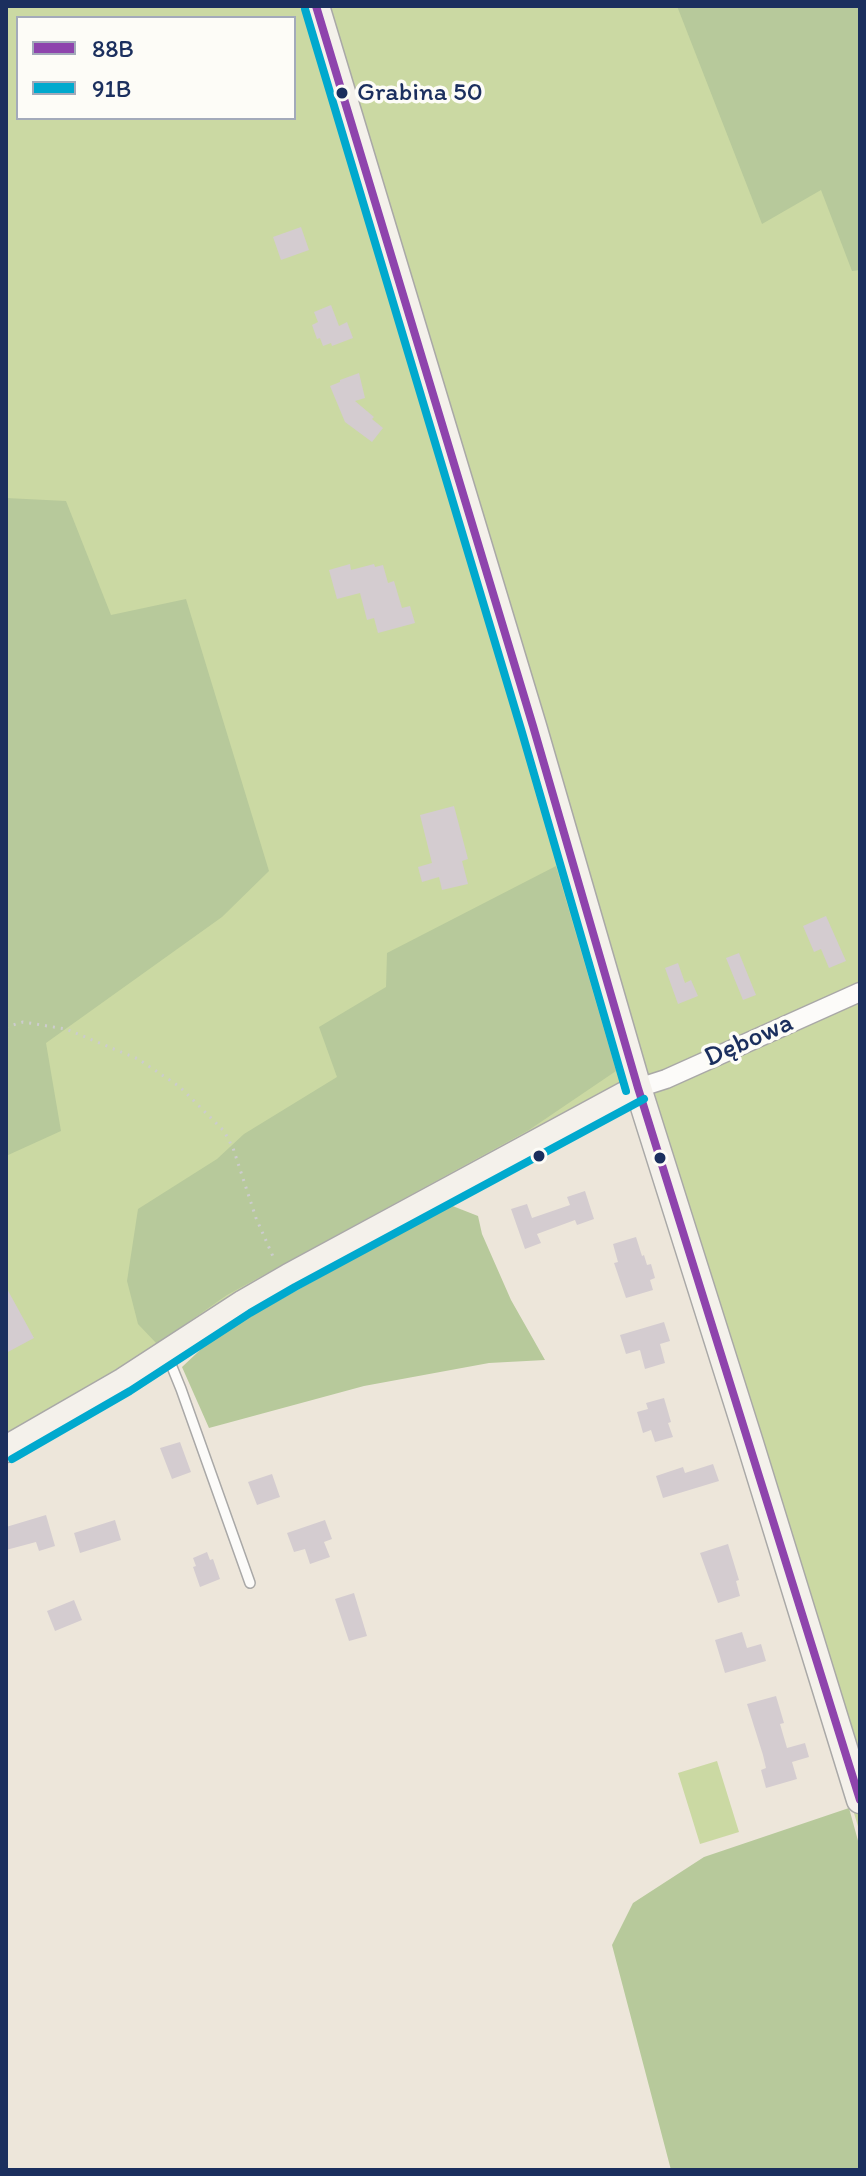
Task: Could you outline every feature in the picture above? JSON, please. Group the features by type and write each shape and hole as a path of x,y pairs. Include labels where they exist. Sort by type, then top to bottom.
{"street":[{"path":"316,6 529,711 638,1088 860,1800"},
{"name":"Dębowa","path":"638,1088 666,1079 860,992"},
{"path":"6,1449 289,1277 638,1088"}],"lane":[{"path":"166,1354 250,1583"}],"path":[{"path":"6,1027 23,1022 66,1029 138,1059 180,1087 229,1139 256,1218 276,1264 289,1277"}],"green space":[{"path":"6,6 860,6 860,1833 635,1085 6,1450"},
{"path":"677,6 860,6 860,270 852,271 821,190 762,224"},
{"path":"6,498 66,501 111,615 186,599 269,871 222,917 46,1043 61,1131 6,1156"},
{"path":"556,866 616,1071 529,1130 227,1295 157,1344 138,1324 127,1281 138,1209 217,1159 244,1134 337,1077 319,1027 386,987 387,953"},
{"path":"450,1205 478,1216 482,1234 511,1300 545,1360 489,1363 364,1386 209,1428 182,1367 215,1336"},
{"path":"717,1761 739,1832 700,1844 678,1773"},
{"path":"849,1808 860,1848 860,2170 671,2170 612,1945 633,1903 704,1857"}],"building":[{"path":"301,227 309,250 281,260 273,237"},
{"path":"331,305 339,326 347,322 353,338 323,346 312,325 318,322 314,312"},
{"path":"359,373 365,398 355,401 383,428 372,442 345,422 330,386"},
{"path":"350,564 351,570 383,565 388,583 394,581 402,608 410,606 415,623 378,633 374,618 367,620 360,593 337,599 329,570"},
{"path":"454,806 468,859 462,861 468,884 442,890 439,877 422,882 418,867 432,863 420,815"},
{"path":"826,916 846,961 829,968 821,949 814,952 803,926"},
{"path":"739,953 756,995 743,1000 726,958"},
{"path":"678,963 685,983 691,980 698,996 678,1004 665,968"},
{"path":"585,1191 594,1219 577,1225 575,1220 537,1234 541,1243 525,1249 511,1209 527,1204 532,1218 570,1205 567,1197"},
{"path":"636,1237 642,1256 647,1265 651,1264 655,1278 650,1280 653,1290 626,1298 614,1263 618,1262 613,1244"},
{"path":"6,1287 34,1338 6,1353"},
{"path":"664,1322 670,1341 660,1344 665,1363 645,1369 640,1350 626,1354 620,1335"},
{"path":"664,1398 673,1437 655,1442 651,1430 643,1433 637,1412 648,1409 646,1403"},
{"path":"180,1442 191,1472 172,1479 160,1448"},
{"path":"713,1464 719,1481 663,1498 656,1476 683,1467 685,1473"},
{"path":"272,1474 280,1497 257,1505 248,1482"},
{"path":"46,1515 55,1546 39,1551 36,1542 6,1550 6,1527"},
{"path":"115,1520 121,1540 80,1553 74,1533"},
{"path":"325,1520 332,1539 324,1542 330,1557 310,1564 305,1549 294,1552 287,1533"},
{"path":"728,1544 739,1580 736,1581 740,1596 718,1603 700,1553"},
{"path":"207,1552 220,1579 200,1587 193,1558"},
{"path":"354,1593 367,1636 349,1641 335,1599"},
{"path":"74,1600 82,1620 55,1631 47,1611"},
{"path":"742,1632 747,1648 761,1644 766,1661 725,1673 715,1640"},
{"path":"776,1696 787,1748 805,1743 809,1757 792,1762 797,1779 766,1788 761,1770 766,1768 747,1704"}],"transit line":[{"name":"88B","path":"316,6 533,726 638,1088 860,1800"},
{"name":"91B","path":"305,9 626,1091"},
{"name":"91B","path":"12,1459 130,1391 295,1287 644,1099"}],"place":[{"name":"Grabina 50","path":"342,93"}]}
